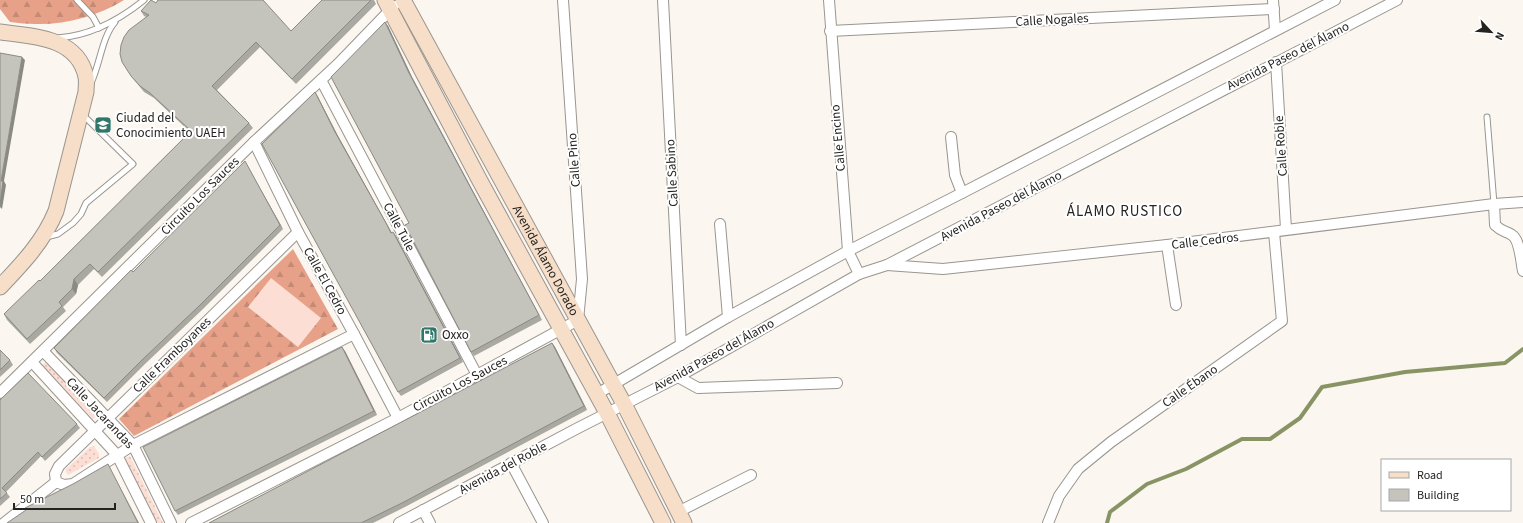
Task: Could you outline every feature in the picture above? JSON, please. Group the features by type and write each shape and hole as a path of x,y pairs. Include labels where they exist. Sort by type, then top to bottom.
{"street":[{"name":"Avenida Álamo Dorado","path":"403,0 612,385 624,404 681,518"},
{"name":"Calle Pino","path":"563,0 582,279 578,320"},
{"name":"Calle Sabino","path":"663,0 681,345"},
{"name":"Calle Encino","path":"828,0 848,251 859,274"},
{"name":"Avenida Paseo del Álamo","path":"596,394 728,317 848,251 1335,0"},
{"name":"Avenida Paseo del Álamo","path":"607,413 678,377 859,274 887,265 1397,0"},
{"name":"Avenida Álamo Dorado","path":"392,3 480,181 607,413 663,523"},
{"name":"Circuito Los Sauces","path":"0,393 254,142 321,80 392,3"},
{"path":"1274,4 1275,30"},
{"name":"Calle Nogales","path":"830,30 1274,4"},
{"path":"0,32 48,39 59,44 76,56 86,77 86,92 56,211 43,237 0,287"},
{"name":"Calle Roble","path":"1276,62 1286,230"},
{"name":"Calle Tule","path":"321,80 477,375"},
{"path":"950,137 956,176 962,193"},
{"name":"Calle El Cedro","path":"254,142 298,232 398,418"},
{"path":"480,181 496,171"},
{"name":"Calle Cedros","path":"887,265 943,269 1167,245 1494,204 1523,202"},
{"path":"1494,204 1495,225 1501,231 1512,234 1517,241 1523,271"},
{"path":"720,224 728,317"},
{"name":"Calle Framboyanes","path":"56,482 54,474 59,466 298,232"},
{"name":"Calle Ébano","path":"1048,523 1059,496 1078,469 1111,442 1282,321 1274,232"},
{"path":"1167,245 1176,306"},
{"name":"Circuito Los Sauces","path":"191,523 398,418 578,320"},
{"path":"4,523 56,482 64,485 73,484 133,445 354,334"},
{"name":"Calle Jacarandas","path":"43,351 133,445 171,523"},
{"name":"Calle Jacarandas","path":"32,362 117,455 151,523"},
{"path":"678,377 698,388 836,383"},
{"name":"Avenida del Roble","path":"399,523 607,413"},
{"path":"512,463 543,523"},
{"path":"681,518 751,475"},
{"path":"423,510 430,523"}],"lane":[{"path":"77,0 93,17 99,28"},
{"path":"48,39 71,37 88,33 117,19 144,0"},
{"path":"86,92 96,72 107,34 117,19"},
{"path":"43,237 58,234 73,223 81,214 86,202 133,164 81,114"},
{"path":"1487,117 1494,204"}],"green space":[{"path":"0,0 124,0 103,11 69,21 46,24 26,24 10,22 0,9"},
{"path":"293,249 338,329 134,436 119,419"}],"shaded area":[{"path":"271,278 321,318 298,347 248,307"},
{"path":"46,362 96,416 93,419 42,365"},
{"path":"94,446 99,454 99,458 68,475 65,470 90,447"},
{"path":"130,456 163,523 157,523 125,458"}],"building":[{"path":"151,0 156,3 158,0 263,0 291,31 322,0 371,0 292,79 256,42 212,86 249,123 98,272 90,264 74,279 72,289 59,302 62,306 27,339 4,314 39,280 40,281 191,131 150,93 140,86 122,62 120,54 124,37 129,30 149,15 141,11"},
{"path":"385,22 409,73 539,315 471,352 405,225 409,223 331,77"},
{"path":"0,53 22,57 1,181 3,181 0,205"},
{"path":"315,92 335,132 391,233 393,232 460,358 398,392 262,144"},
{"path":"245,161 280,225 104,398 54,348 131,270 133,272"},
{"path":"552,343 584,406 402,503 361,523 209,523"},
{"path":"342,347 374,411 175,511 143,447"},
{"path":"0,350 10,360 0,370"},
{"path":"28,373 77,424 42,457 38,452 2,488 7,493 0,499 0,400"},
{"path":"108,464 138,523 7,523 26,510 25,508 73,484"}],"waterway":[{"path":"1107,523 1110,512 1147,484 1186,469 1242,439 1270,439 1300,418 1322,387 1405,372 1505,363 1523,349"}],"place":[{"name":"Ciudad del Conocimiento UAEH","path":"103,125"},
{"name":"Oxxo","path":"429,335"}],"district":[{"name":"ÁLAMO RUSTICO","path":"1125,211"}]}
